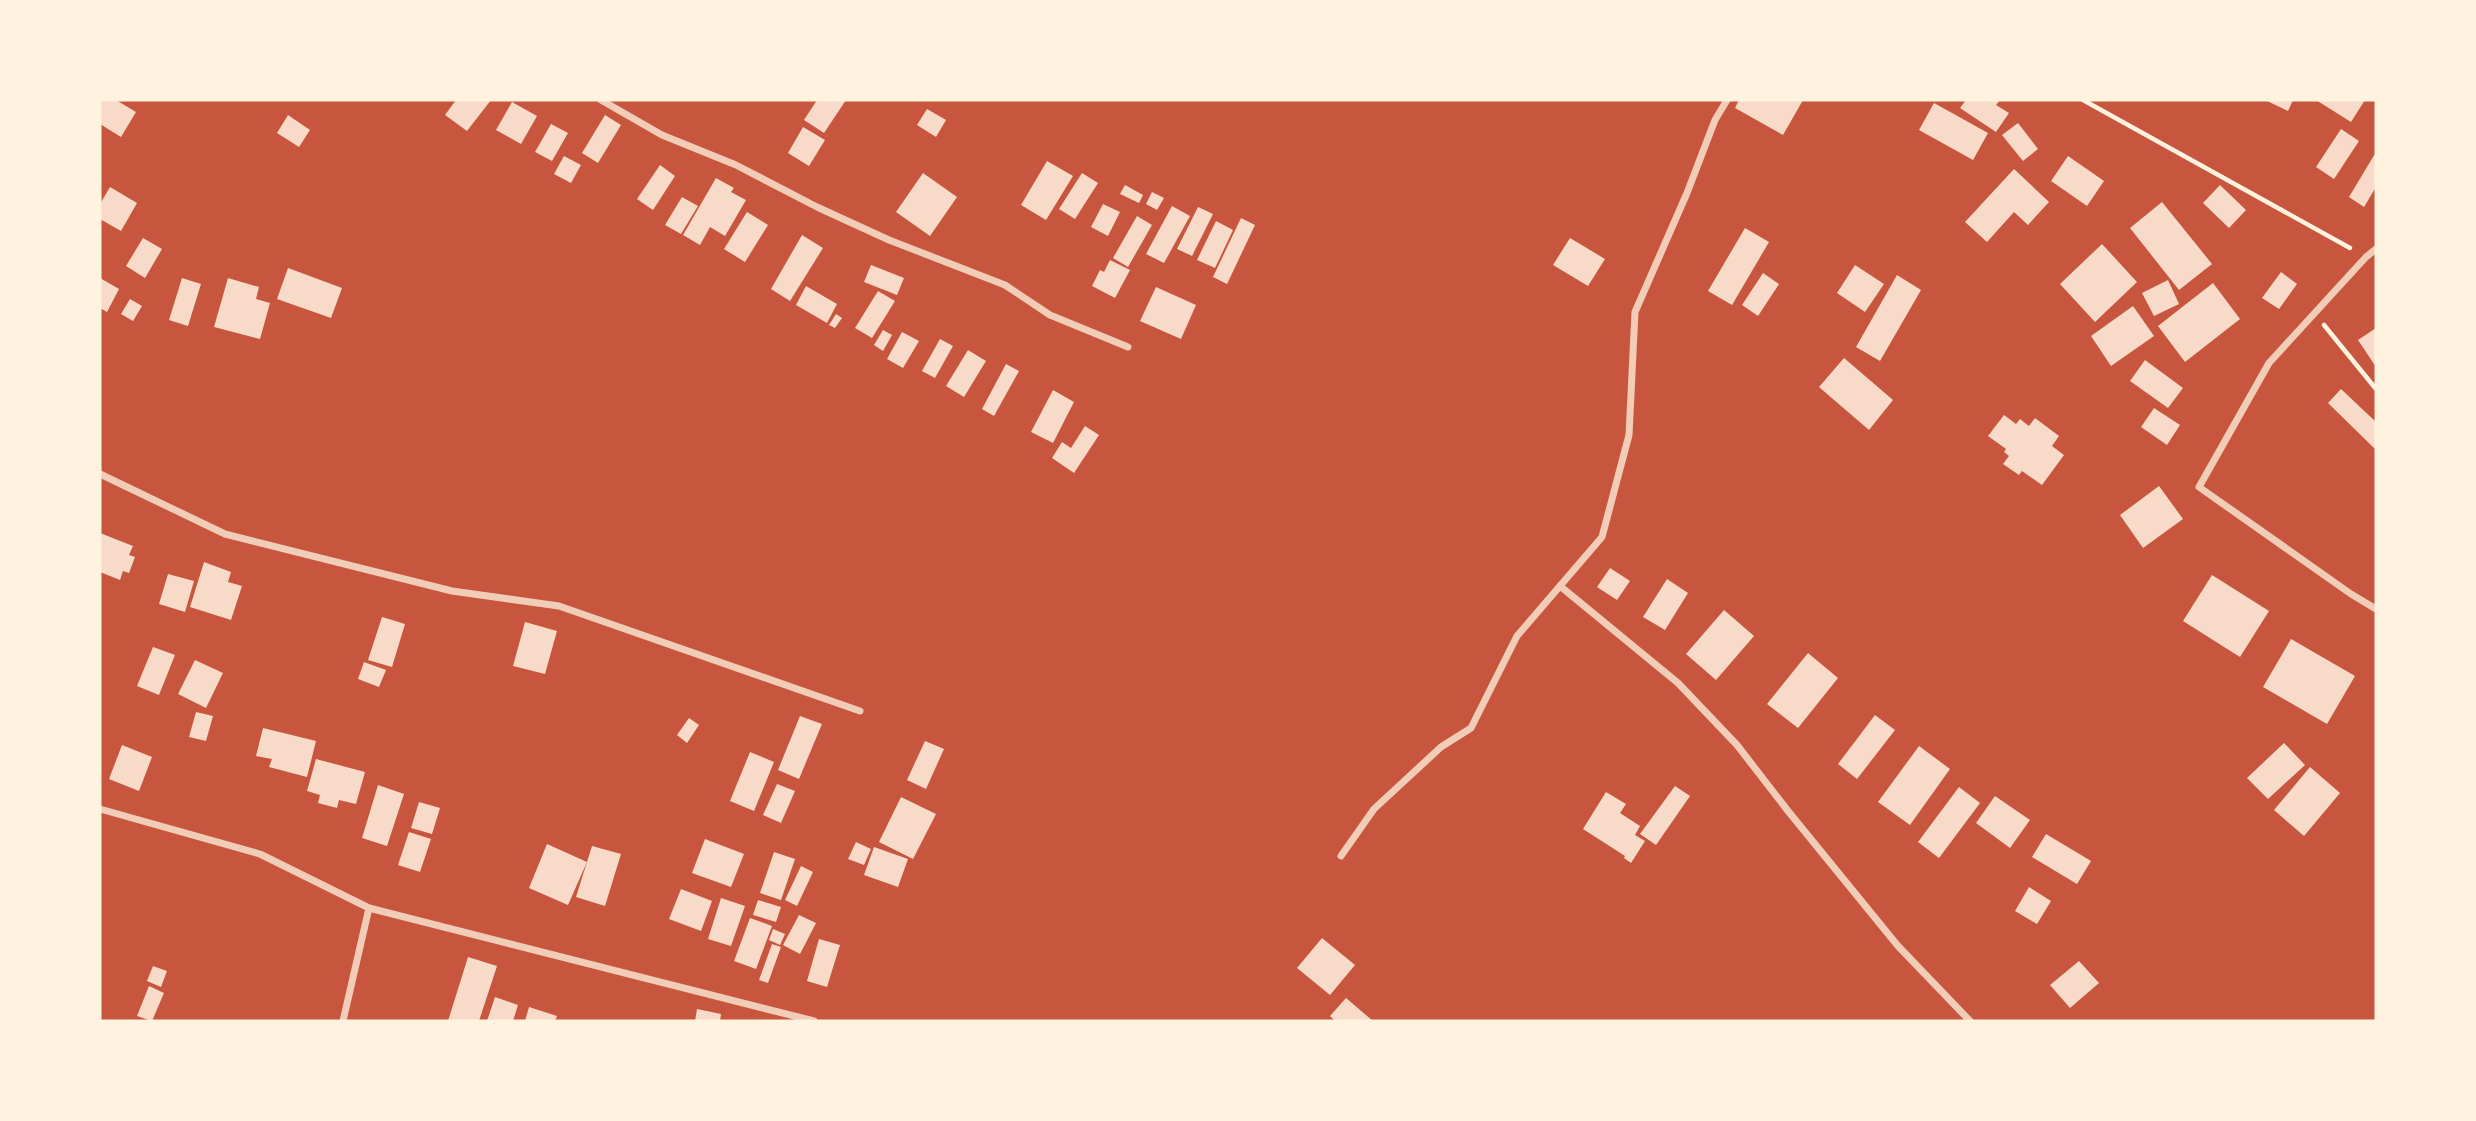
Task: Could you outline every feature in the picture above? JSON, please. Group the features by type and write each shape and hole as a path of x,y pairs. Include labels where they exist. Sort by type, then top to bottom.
{"street":[{"path":"601,100 662,135 736,165 889,240 1005,285 1050,314 1128,347"},
{"path":"1341,856 1374,810 1441,747 1471,728 1517,636 1602,537 1629,435 1635,312 1716,120 1727,100"},
{"path":"2376,249 2269,363 2199,487 2376,609"},
{"path":"100,474 225,534 452,591 559,606 860,711"},
{"path":"1560,586 1678,683 1737,745 1898,946 1970,1021"},
{"path":"100,809 260,854 369,908 814,1021"},
{"path":"342,1021 369,908"}],"path":[{"path":"2082,100 2366,257"},
{"path":"2314,314 2376,389"}],"building":[{"path":"102,100 116,100 136,112 121,137 100,124"},
{"path":"456,100 491,100 467,131 445,115"},
{"path":"817,100 846,100 824,133 804,120"},
{"path":"1739,100 1803,100 1783,135 1735,108"},
{"path":"1966,100 2000,100 1996,105 2009,113 1996,132 1960,108"},
{"path":"2265,100 2293,100 2288,111"},
{"path":"2316,100 2365,100 2351,122"},
{"path":"512,102 537,116 521,144 496,130"},
{"path":"1934,103 1988,133 1973,160 1919,130"},
{"path":"927,109 946,120 936,137 917,125"},
{"path":"288,115 310,130 299,147 277,133"},
{"path":"605,115 621,125 598,163 582,153"},
{"path":"2018,123 2038,149 2023,161 2002,135"},
{"path":"551,124 568,133 552,161 535,152"},
{"path":"803,127 825,140 809,166 788,153"},
{"path":"2341,129 2359,141 2334,179 2316,167"},
{"path":"2376,152 2376,187 2364,207 2349,197"},
{"path":"564,156 581,165 571,183 554,174"},
{"path":"2068,156 2104,181 2087,206 2051,181"},
{"path":"1047,161 1073,176 1046,220 1021,205"},
{"path":"660,165 675,176 653,210 637,199"},
{"path":"2014,169 2049,202 2028,225 2014,212 1987,242 1965,222"},
{"path":"923,173 957,197 930,236 896,212"},
{"path":"1082,173 1098,183 1075,219 1059,209"},
{"path":"716,178 734,188 731,192 746,200 725,236 710,227 700,245 683,235"},
{"path":"1125,185 1143,195 1139,203 1120,194"},
{"path":"2220,185 2246,210 2229,228 2203,203"},
{"path":"110,187 137,203 121,231 100,219 100,204"},
{"path":"1152,192 1164,198 1157,210 1146,204"},
{"path":"682,197 698,206 681,234 665,225"},
{"path":"2162,202 2212,264 2179,290 2130,228"},
{"path":"1103,204 1120,212 1108,236 1091,227"},
{"path":"1172,206 1190,216 1164,263 1146,254"},
{"path":"1198,207 1213,214 1192,256 1177,249"},
{"path":"747,212 768,225 745,262 724,249"},
{"path":"1137,216 1152,225 1128,267 1113,258"},
{"path":"1241,218 1255,225 1227,284 1213,277"},
{"path":"1216,221 1233,230 1215,268 1197,260"},
{"path":"1745,228 1769,242 1732,305 1708,291"},
{"path":"802,235 823,248 790,301 771,289"},
{"path":"143,238 162,249 145,278 126,266"},
{"path":"1570,238 1605,259 1588,286 1553,265"},
{"path":"2102,244 2137,282 2095,322 2060,284"},
{"path":"1110,260 1130,270 1115,298 1092,286 1100,270 1104,272"},
{"path":"871,265 904,278 897,295 864,282"},
{"path":"1855,265 1884,284 1865,312 1837,293"},
{"path":"288,268 342,288 331,318 277,299"},
{"path":"2281,272 2297,284 2279,309 2262,298"},
{"path":"1763,273 1779,284 1758,316 1742,305"},
{"path":"1897,275 1921,290 1880,361 1856,347"},
{"path":"100,278 119,289 107,312 100,308"},
{"path":"182,278 201,284 188,326 169,320"},
{"path":"228,278 259,287 256,299 270,303 260,339 214,327"},
{"path":"2168,280 2179,304 2154,316 2142,293"},
{"path":"2213,283 2240,319 2185,362 2158,326"},
{"path":"806,286 837,304 827,323 796,305"},
{"path":"1156,287 1196,305 1181,339 1140,321"},
{"path":"878,291 895,301 872,338 855,328"},
{"path":"130,299 142,306 133,321 121,314"},
{"path":"2133,306 2154,336 2111,366 2091,336"},
{"path":"836,314 842,318 835,328 829,325"},
{"path":"2376,328 2376,367 2358,340"},
{"path":"883,330 892,335 883,351 874,345"},
{"path":"902,332 919,341 903,368 887,359"},
{"path":"940,339 953,346 935,378 922,371"},
{"path":"968,350 986,361 964,397 946,386"},
{"path":"1844,358 1893,400 1869,430 1819,387"},
{"path":"2145,360 2183,388 2168,408 2130,381"},
{"path":"1006,364 1019,371 994,416 982,409"},
{"path":"2341,389 2376,422 2376,450 2328,403"},
{"path":"1053,390 1074,402 1053,443 1031,432"},
{"path":"2154,408 2180,425 2167,445 2141,427"},
{"path":"2004,415 2016,424 2020,419 2029,426 2035,418 2059,436 2052,446 2064,455 2042,485 2022,471 2019,475 2003,464 2009,456 2004,452 2006,449 1988,436"},
{"path":"1085,426 1099,435 1074,473 1052,458 1062,442 1071,448"},
{"path":"2159,486 2183,519 2143,548 2120,515"},
{"path":"100,533 133,546 129,555 135,557 129,573 123,571 120,580 100,572"},
{"path":"204,562 231,572 228,582 242,586 231,620 190,607"},
{"path":"1610,568 1630,581 1617,600 1597,587"},
{"path":"168,574 194,581 185,612 159,604"},
{"path":"2212,575 2269,611 2240,657 2183,621"},
{"path":"1667,579 1688,593 1665,630 1643,617"},
{"path":"1724,610 1754,636 1716,680 1686,654"},
{"path":"382,617 405,624 392,667 368,660"},
{"path":"525,622 557,631 545,674 513,666"},
{"path":"2291,639 2355,676 2327,724 2263,687"},
{"path":"153,647 175,655 159,695 137,686"},
{"path":"1808,653 1838,678 1798,728 1767,704"},
{"path":"195,660 223,673 206,708 178,694"},
{"path":"364,662 386,670 379,687 358,679"},
{"path":"196,712 213,716 206,741 189,737"},
{"path":"1875,715 1895,730 1857,779 1838,764"},
{"path":"800,716 822,724 799,779 778,770"},
{"path":"689,718 699,725 687,743 677,735"},
{"path":"263,728 316,741 307,777 269,767 272,759 256,756"},
{"path":"925,741 944,749 926,789 907,780"},
{"path":"2284,743 2305,765 2268,799 2247,778"},
{"path":"122,745 152,757 139,791 109,779"},
{"path":"1919,746 1950,769 1910,825 1878,802"},
{"path":"750,752 774,762 754,811 730,801"},
{"path":"316,759 365,772 356,804 339,800 337,808 318,803 320,795 307,791"},
{"path":"2310,767 2340,793 2304,836 2274,810"},
{"path":"777,784 795,791 781,823 763,815"},
{"path":"378,785 404,794 387,846 362,838"},
{"path":"1675,786 1690,796 1656,845 1640,834"},
{"path":"1959,787 1980,803 1939,858 1918,842"},
{"path":"1606,792 1626,804 1620,813 1640,826 1635,835 1645,841 1631,863 1625,856 1583,829"},
{"path":"1995,796 2030,820 2010,848 1976,823"},
{"path":"901,797 936,814 913,859 879,842"},
{"path":"419,802 440,808 432,834 411,828"},
{"path":"409,832 431,839 420,872 398,865"},
{"path":"2046,834 2091,861 2077,884 2032,857"},
{"path":"705,839 744,854 731,887 692,873"},
{"path":"856,842 871,849 864,865 848,859"},
{"path":"547,844 587,862 568,905 529,888"},
{"path":"592,846 621,854 605,906 576,897"},
{"path":"874,847 908,859 898,887 864,875"},
{"path":"774,852 795,859 781,900 760,893"},
{"path":"801,866 813,872 797,906 785,900"},
{"path":"2029,887 2051,901 2037,924 2015,911"},
{"path":"681,889 712,901 701,931 669,919"},
{"path":"721,898 745,906 731,946 708,939"},
{"path":"758,900 781,907 776,922 753,915"},
{"path":"799,915 816,923 800,954 783,945"},
{"path":"750,918 772,926 756,969 734,961"},
{"path":"773,929 785,934 780,945 769,940"},
{"path":"1322,938 1355,965 1330,995 1297,968"},
{"path":"819,939 840,945 827,987 807,981"},
{"path":"772,944 781,947 768,983 759,980"},
{"path":"468,957 497,966 479,1021 448,1021"},
{"path":"2079,961 2099,983 2070,1008 2050,985"},
{"path":"153,966 167,971 161,987 147,981"},
{"path":"149,986 164,993 152,1021 137,1016"},
{"path":"495,997 518,1005 513,1021 487,1021"},
{"path":"1346,998 1373,1021 1335,1021 1330,1016"},
{"path":"529,1007 557,1016 555,1021 525,1021"},
{"path":"697,1009 721,1014 720,1021 695,1021"}]}
